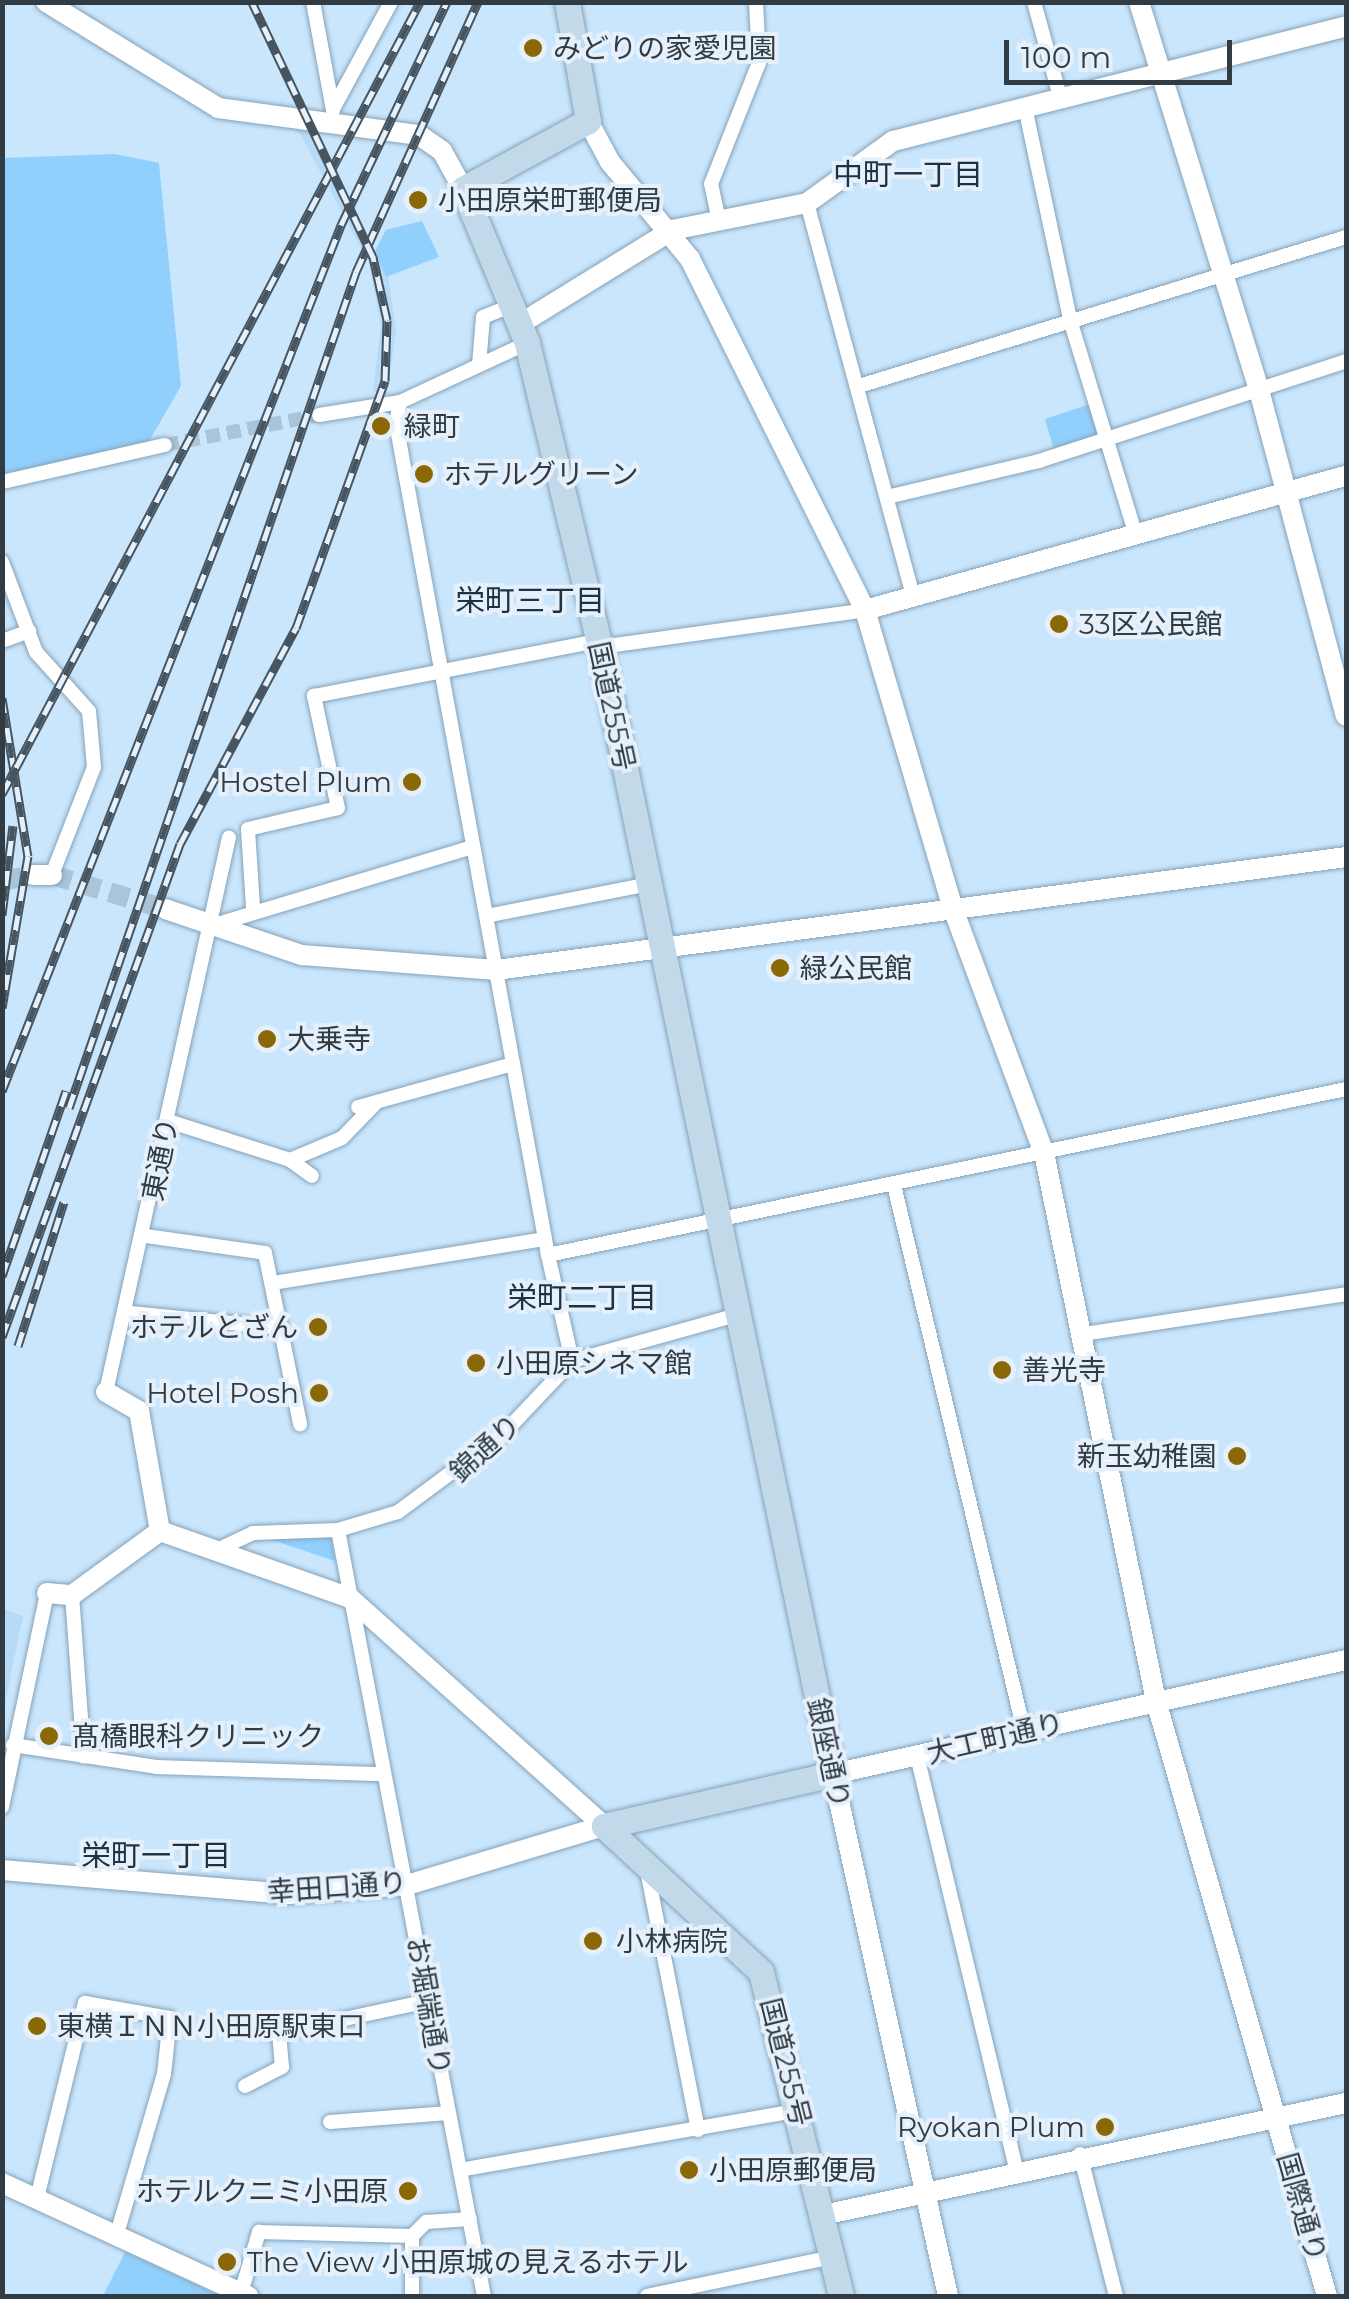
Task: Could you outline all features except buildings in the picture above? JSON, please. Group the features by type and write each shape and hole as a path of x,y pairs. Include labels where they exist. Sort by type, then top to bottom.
{"highway":[{"path":"463,189 588,121 567,2"},
{"name":"国道255号","path":"463,189 520,324 599,644 737,1315"},
{"name":"銀座通り","path":"737,1315 833,1774"},
{"path":"604,1826 833,1774"},
{"name":"国道255号","path":"604,1826 761,1972 841,2296"}],"street":[{"path":"46,2 218,108 334,115 420,134 442,152 463,189"},
{"path":"313,2 334,115"},
{"path":"334,115 391,2"},
{"path":"719,221 711,184 760,64 756,2"},
{"path":"1034,2 1061,100"},
{"path":"1139,2 1259,390 1346,708"},
{"path":"319,415 400,402 479,365 520,324 672,230 807,203 893,141 1346,26"},
{"path":"1025,106 1071,323 1136,535"},
{"name":"国際通り","path":"588,121 610,162 672,230 865,610 952,906 1044,1153 1156,1701 1327,2296"},
{"path":"807,203 914,596"},
{"path":"859,386 1346,237"},
{"path":"479,365 482,317 520,324"},
{"path":"888,498 1106,437 1346,361"},
{"path":"400,402 396,423 439,670 544,1239 572,1361"},
{"path":"2,482 165,445"},
{"path":"254,907 248,829 338,808 314,696 439,670 599,644 865,610 1346,476"},
{"path":"2,562 28,631 89,711 94,767 43,875"},
{"path":"2,641 28,631"},
{"name":"東通り","path":"106,1392 130,1313 228,837"},
{"path":"210,926 254,907 473,847"},
{"path":"165,909 210,926 356,965 496,970 952,906 1346,858"},
{"path":"486,916 649,884"},
{"path":"358,1106 513,1064"},
{"path":"548,1256 718,1226 1346,1089"},
{"path":"290,1160 352,1132 378,1101"},
{"path":"168,1121 290,1160 312,1176"},
{"path":"894,1185 1024,1731"},
{"path":"146,1236 264,1253 300,1424"},
{"path":"273,1284 544,1239"},
{"path":"1083,1334 1346,1294"},
{"path":"130,1313 280,1328"},
{"name":"錦通り","path":"219,1549 253,1534 338,1530 442,1487 572,1361 737,1315"},
{"path":"106,1392 139,1411 160,1530"},
{"path":"160,1530 350,1598 604,1826"},
{"path":"2,1807 47,1593 72,1596 160,1530"},
{"name":"お堀端通り","path":"338,1530 484,2296"},
{"path":"72,1596 84,1757"},
{"name":"大工町通り","path":"833,1774 1346,1660"},
{"path":"14,1745 84,1757 383,1774"},
{"path":"917,1756 1016,2169"},
{"name":"銀座通り","path":"833,1774 948,2296"},
{"name":"幸田口通り","path":"2,1870 200,1892 407,1885 604,1826"},
{"path":"646,1864 698,2130"},
{"path":"231,2028 279,2033 428,2001"},
{"path":"37,2198 85,2003 170,2018 164,2074 117,2234"},
{"path":"245,2086 282,2067 279,2033"},
{"path":"823,2214 1080,2154 1346,2103"},
{"path":"460,2170 798,2110"},
{"path":"330,2122 449,2113"},
{"path":"1080,2154 1116,2296"},
{"path":"2,2182 245,2295 259,2232 412,2236"},
{"path":"412,2296 412,2236 426,2222 470,2219"},
{"path":"646,2296 832,2257"}],"shaded area":[{"path":"297,128 315,128 388,276 396,331 387,395 373,391 381,327 369,263"},
{"path":"115,154 159,163 181,386 148,443 3,474 2,158"},
{"path":"422,221 439,257 386,277 375,251 386,230"},
{"path":"1090,404 1101,434 1054,450 1045,419"},
{"path":"331,1536 335,1561 269,1539"},
{"path":"2,1609 23,1616 3,1713"},
{"path":"125,2252 221,2296 103,2296"}],"tunnel":[{"path":"165,445 319,415"},
{"path":"2,881 33,875"},
{"path":"52,875 165,909"}],"railway":[{"path":"2,1337 180,844 296,628 385,381 387,320 373,257 252,2"},
{"path":"2,794 420,2"},
{"path":"2,1091 341,225 447,2"},
{"path":"69,1108 356,272 478,2"},
{"path":"2,698 28,856 2,1008"},
{"path":"2,915 13,826"},
{"path":"2,1276 66,1091"},
{"path":"18,1346 64,1202"}],"place":[{"name":"みどりの家愛児園","path":"533,48"},
{"name":"小田原栄町郵便局","path":"418,200"},
{"name":"緑町","path":"381,426"},
{"name":"ホテルグリーン","path":"424,474"},
{"name":"33区公民館","path":"1059,624"},
{"name":"Hostel Plum","path":"412,782"},
{"name":"緑公民館","path":"780,968"},
{"name":"大乗寺","path":"267,1039"},
{"name":"ホテルとざん","path":"318,1327"},
{"name":"小田原シネマ館","path":"476,1363"},
{"name":"善光寺","path":"1002,1370"},
{"name":"Hotel Posh","path":"319,1393"},
{"name":"新玉幼稚園","path":"1237,1456"},
{"name":"髙橋眼科クリニック","path":"49,1736"},
{"name":"小林病院","path":"593,1941"},
{"name":"東横ＩＮＮ小田原駅東口","path":"37,2026"},
{"name":"Ryokan Plum","path":"1105,2127"},
{"name":"小田原郵便局","path":"689,2170"},
{"name":"ホテルクニミ小田原","path":"408,2191"},
{"name":"The View 小田原城の見えるホテル","path":"227,2262"}],"district":[{"name":"中町一丁目","path":"908,175"},
{"name":"栄町三丁目","path":"530,601"},
{"name":"栄町二丁目","path":"582,1298"},
{"name":"栄町一丁目","path":"156,1856"}]}
